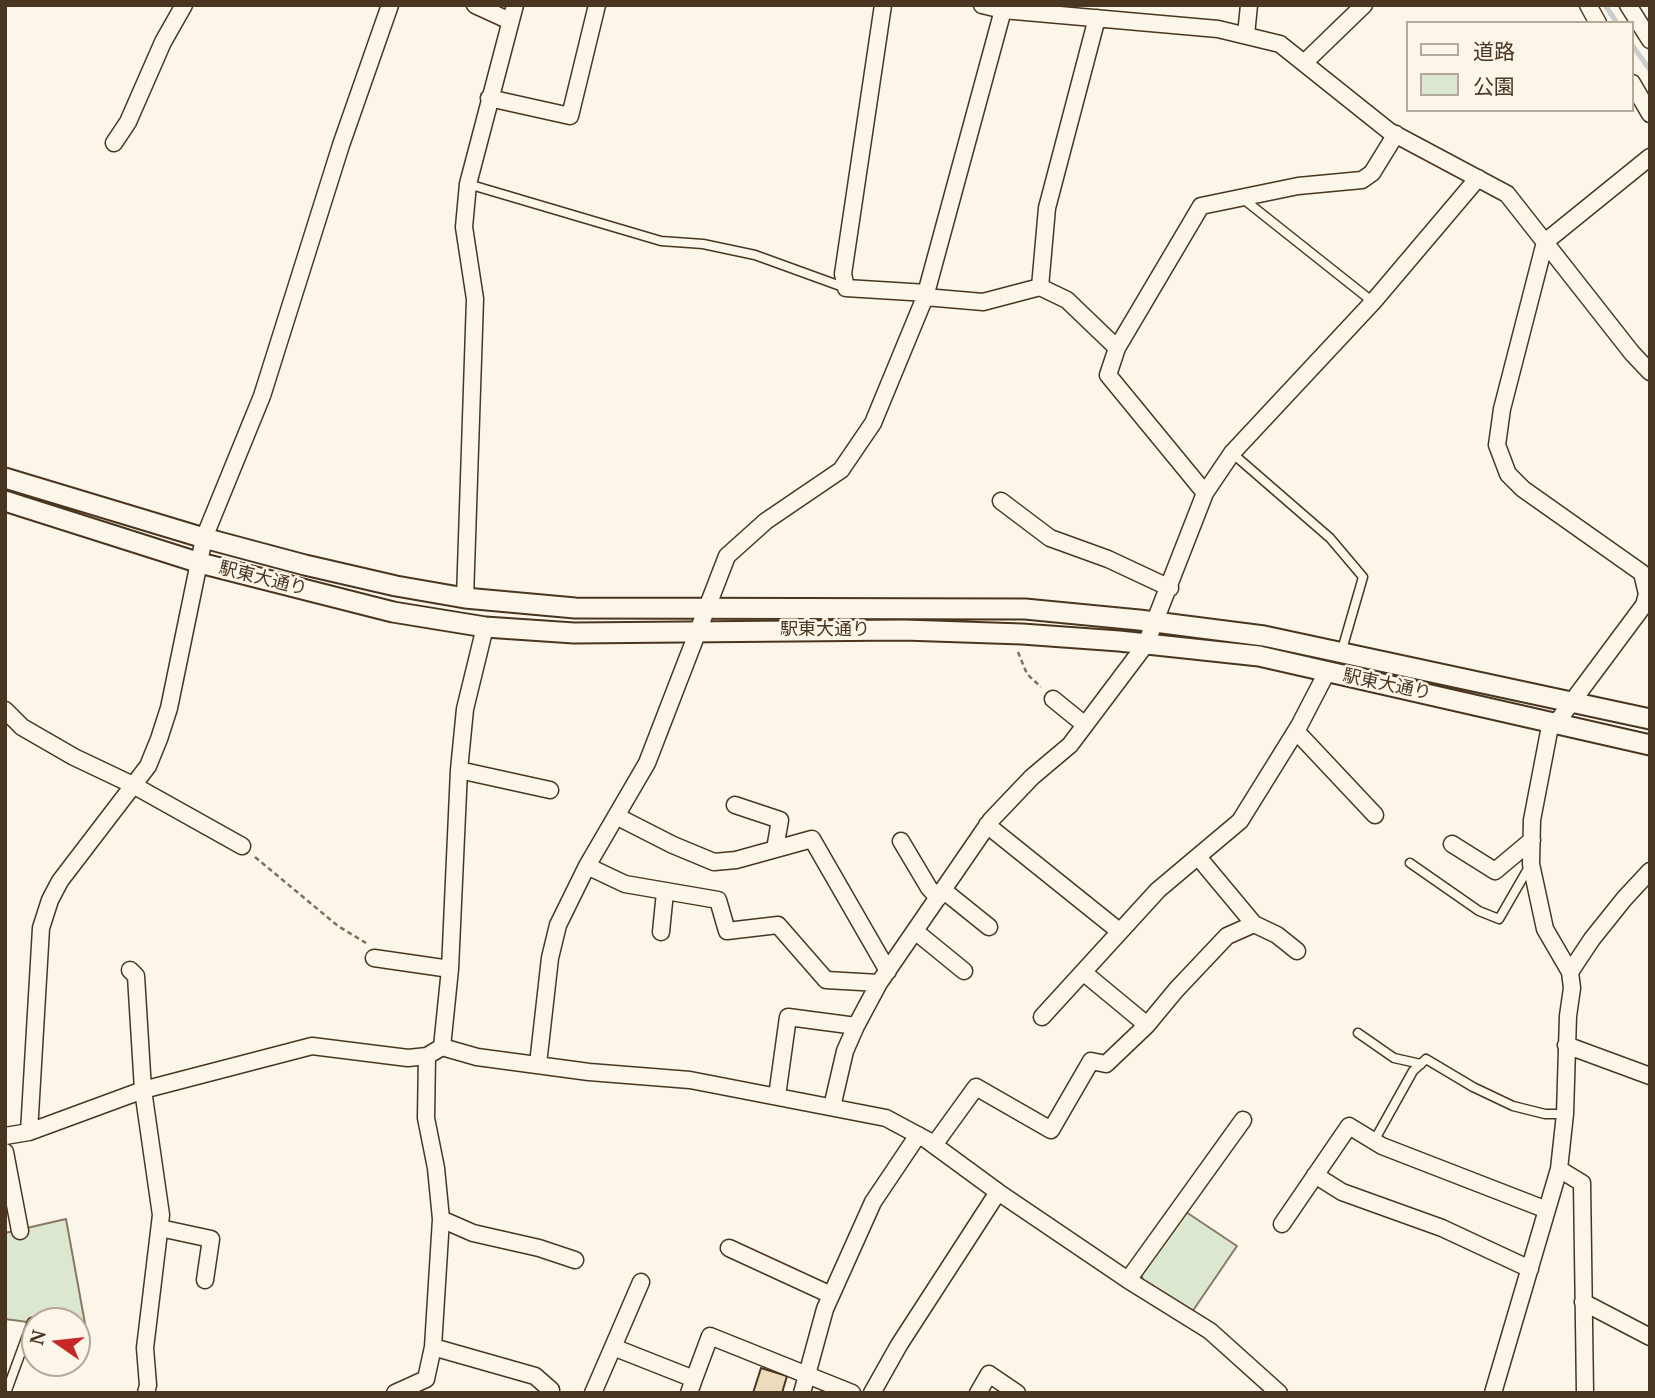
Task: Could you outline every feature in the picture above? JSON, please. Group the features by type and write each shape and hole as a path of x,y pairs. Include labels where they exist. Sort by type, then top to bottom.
{"street":[{"path":"114,143 128,122 163,42 184,5"},
{"path":"29,1132 41,928 50,900 60,881 148,766 169,708 204,538 262,396 332,171 390,5"},
{"path":"464,598 475,299 464,227 468,184 512,13 475,5"},
{"path":"489,98 570,116 597,5"},
{"path":"883,5 843,274 846,288 982,302 1040,287 1068,300 1117,348"},
{"path":"982,5 1003,10 1218,29 1280,44 1396,134 1507,194 1632,353 1650,372"},
{"path":"1246,36 1249,5"},
{"path":"1304,63 1364,5"},
{"path":"1588,5 1597,21"},
{"path":"1629,5 1650,40"},
{"path":"538,1064 550,958 558,925 587,866 647,763 727,556 766,521 841,470 873,423 926,295 1003,10"},
{"path":"1040,287 1047,208 1097,18"},
{"path":"1634,86 1650,114"},
{"path":"1205,493 1108,375 1117,348 1201,206 1298,186 1362,180 1372,173 1396,134"},
{"path":"1493,1393 1559,1169 1565,1114 1566,1045 1572,988 1570,972 1545,929 1531,864 1532,820 1554,722 1644,605 1648,593 1642,573 1523,489 1508,474 1497,445 1502,409 1545,242 1650,157"},
{"path":"832,1107 841,1066 856,1026 883,977 987,825 1032,777 1070,745 1146,644 1205,493 1232,453 1373,302 1478,178"},
{"name":"駅東大通り","path":"5,478 204,538 305,565 464,598 575,608 1026,609 1155,622 1264,636 1650,719"},
{"name":"駅東大通り","path":"5,501 200,563 393,611 485,627 574,633 904,630 1016,634 1146,644 1259,656 1650,745"},
{"path":"1001,501 1049,538 1108,559 1170,588"},
{"path":"442,1047 450,969 458,770 465,709 485,627"},
{"path":"1042,1017 1158,890 1240,821 1296,731 1327,671"},
{"path":"1053,699 1085,725"},
{"path":"5,710 22,727 74,758 133,785 242,846"},
{"path":"1296,731 1375,816"},
{"path":"458,770 550,790"},
{"path":"735,804 780,820 775,849"},
{"path":"616,816 714,862 736,860 811,839 883,977"},
{"path":"987,825 1119,931"},
{"path":"1452,844 1495,870 1532,840"},
{"path":"901,841 929,888 989,927"},
{"path":"1199,858 1254,924 1277,935 1297,951"},
{"path":"587,866 625,884 718,900 727,931 778,925 826,980 883,977"},
{"path":"1570,972 1623,899 1650,871"},
{"path":"661,932 665,892"},
{"path":"934,1145 976,1087 1051,1130 1091,1061 1106,1064 1147,1025 1227,936 1254,924"},
{"path":"915,931 964,971"},
{"path":"374,958 450,969"},
{"path":"131,970 135,976 143,1090 161,1215 145,1348 148,1385 146,1393"},
{"path":"1083,972 1147,1025"},
{"path":"777,1096 788,1017 856,1026"},
{"path":"1566,1045 1650,1076"},
{"path":"5,1136 29,1132 143,1090 312,1046 408,1058 427,1056 442,1047 477,1057 589,1072 690,1080 832,1107 886,1118 934,1145 1128,1280 1210,1331 1279,1393"},
{"path":"395,1393 429,1386 433,1347 441,1219 436,1168 426,1118 427,1056"},
{"path":"1128,1280 1243,1120"},
{"path":"1282,1224 1349,1126 1374,1141 1547,1210"},
{"path":"802,1393 831,1295 873,1202 918,1135"},
{"path":"5,1152 20,1231"},
{"path":"1559,1169 1582,1183 1584,1393"},
{"path":"1315,1175 1342,1192 1442,1228 1530,1269"},
{"path":"872,1393 899,1345 998,1192"},
{"path":"441,1219 473,1233 539,1248 575,1260"},
{"path":"160,1228 211,1238 205,1280"},
{"path":"729,1248 831,1295"},
{"path":"593,1393 641,1282"},
{"path":"1583,1302 1650,1337"},
{"path":"613,1347 692,1386 710,1336 852,1393"},
{"path":"433,1347 535,1376 551,1390"},
{"path":"978,1393 989,1374 1017,1393"}],"lane":[{"path":"468,184 661,242 703,244 755,256 846,288"},
{"path":"1242,198 1373,302"},
{"path":"1232,453 1330,538 1363,577 1341,653"},
{"path":"1410,863 1479,911 1499,919 1531,864"},
{"path":"1358,1033 1394,1058 1421,1064"},
{"path":"1374,1141 1413,1071 1426,1059 1473,1087 1513,1106 1545,1114 1565,1114"},
{"path":"6,1393 21,1352"}],"path":[{"path":"1016,634 1015,645 1027,674 1053,699"},
{"path":"242,846 338,926 366,943 374,958"}],"green space":[{"path":"1186,1212 1237,1246 1192,1312 1143,1281 1141,1273"},
{"path":"66,1219 82,1307 21,1307 21,1321 5,1319 5,1233"}],"building":[{"path":"761,1368 787,1376 782,1393 753,1393"}],"waterway":[{"path":"1605,5 1616,21"},
{"path":"1634,48 1650,70"}]}
